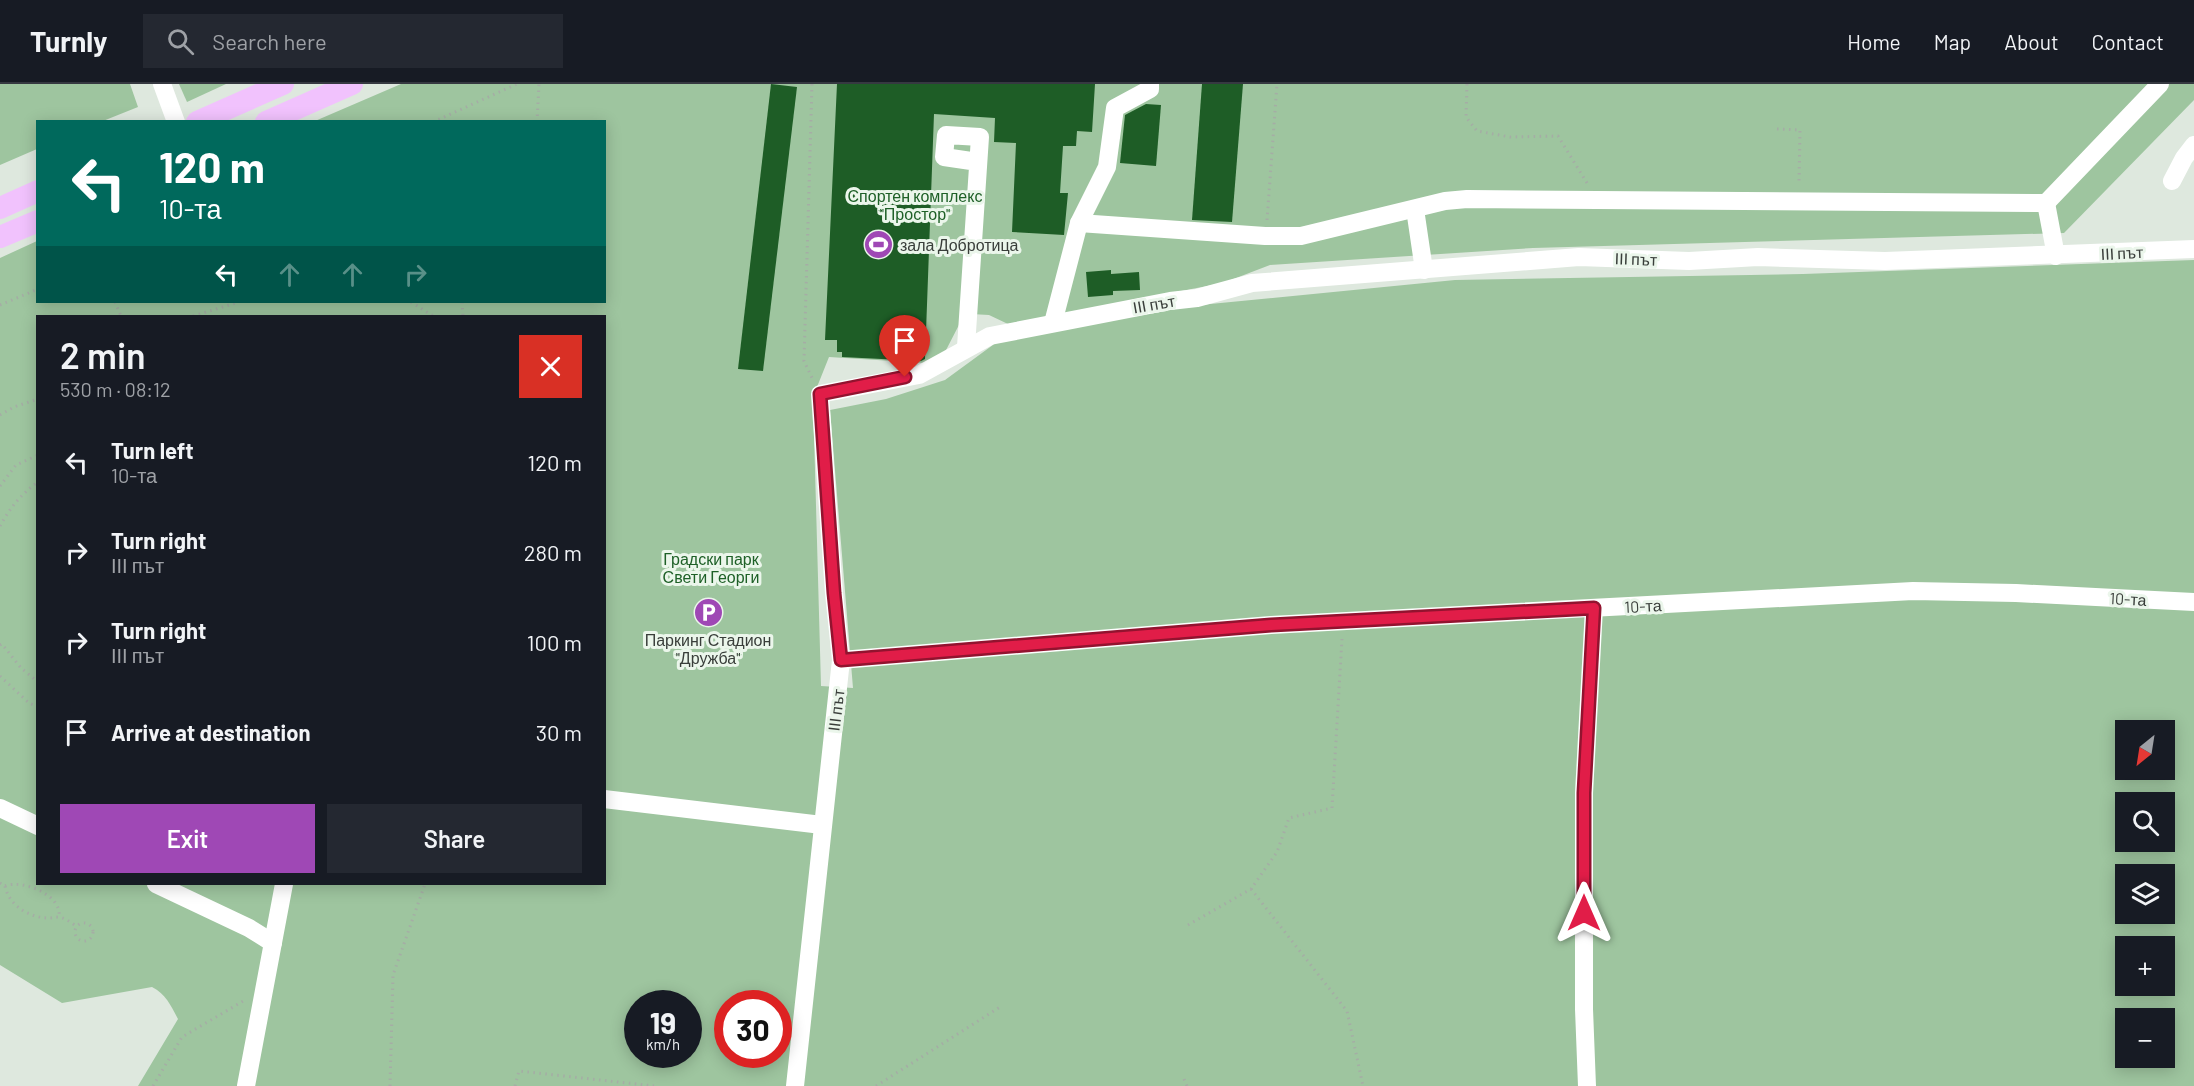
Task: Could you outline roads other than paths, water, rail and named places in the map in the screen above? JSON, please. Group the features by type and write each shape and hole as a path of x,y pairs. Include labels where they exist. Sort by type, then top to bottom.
{"main road":[{"path":"202,120 283,84"},
{"path":"271,120 352,84"},
{"path":"0,208 36,192"},
{"path":"0,237 36,222"}],"street":[{"path":"162,84 175,120"},
{"path":"1053,322 1079,223 1107,167 1115,108 1150,89 1150,84"},
{"path":"1079,223 1265,236 1301,236 1467,198 2046,203 2160,84"},
{"path":"2172,181 2194,145"},
{"path":"966,347 978,162"},
{"path":"2046,203 2056,256"},
{"path":"1415,209 1424,270"},
{"name":"ІІІ път","path":"795,1086 841,660 820,394 919,375 966,347 990,336 1053,322 1197,298 1252,283 1579,257 1689,261 1758,257 1885,261 2194,249"},
{"name":"10-та","path":"841,660 1343,621 1913,591 2016,592 2194,602"},
{"path":"1587,1086 1584,1009 1584,793 1594,608"},
{"path":"606,799 822,825"},
{"path":"0,808 36,825"},
{"path":"158,885 249,928 273,943"},
{"path":"246,1086 284,885"}],"place":[{"name":"зала Добротица","path":"879,245"},
{"name":"Паркинг Стадион \"Дружба\"","path":"708,612"}],"park label":[{"name":"Спортен комплекс \"Простор\"","path":"915,205"},
{"name":"Градски парк Свети Георги","path":"711,568"}]}
